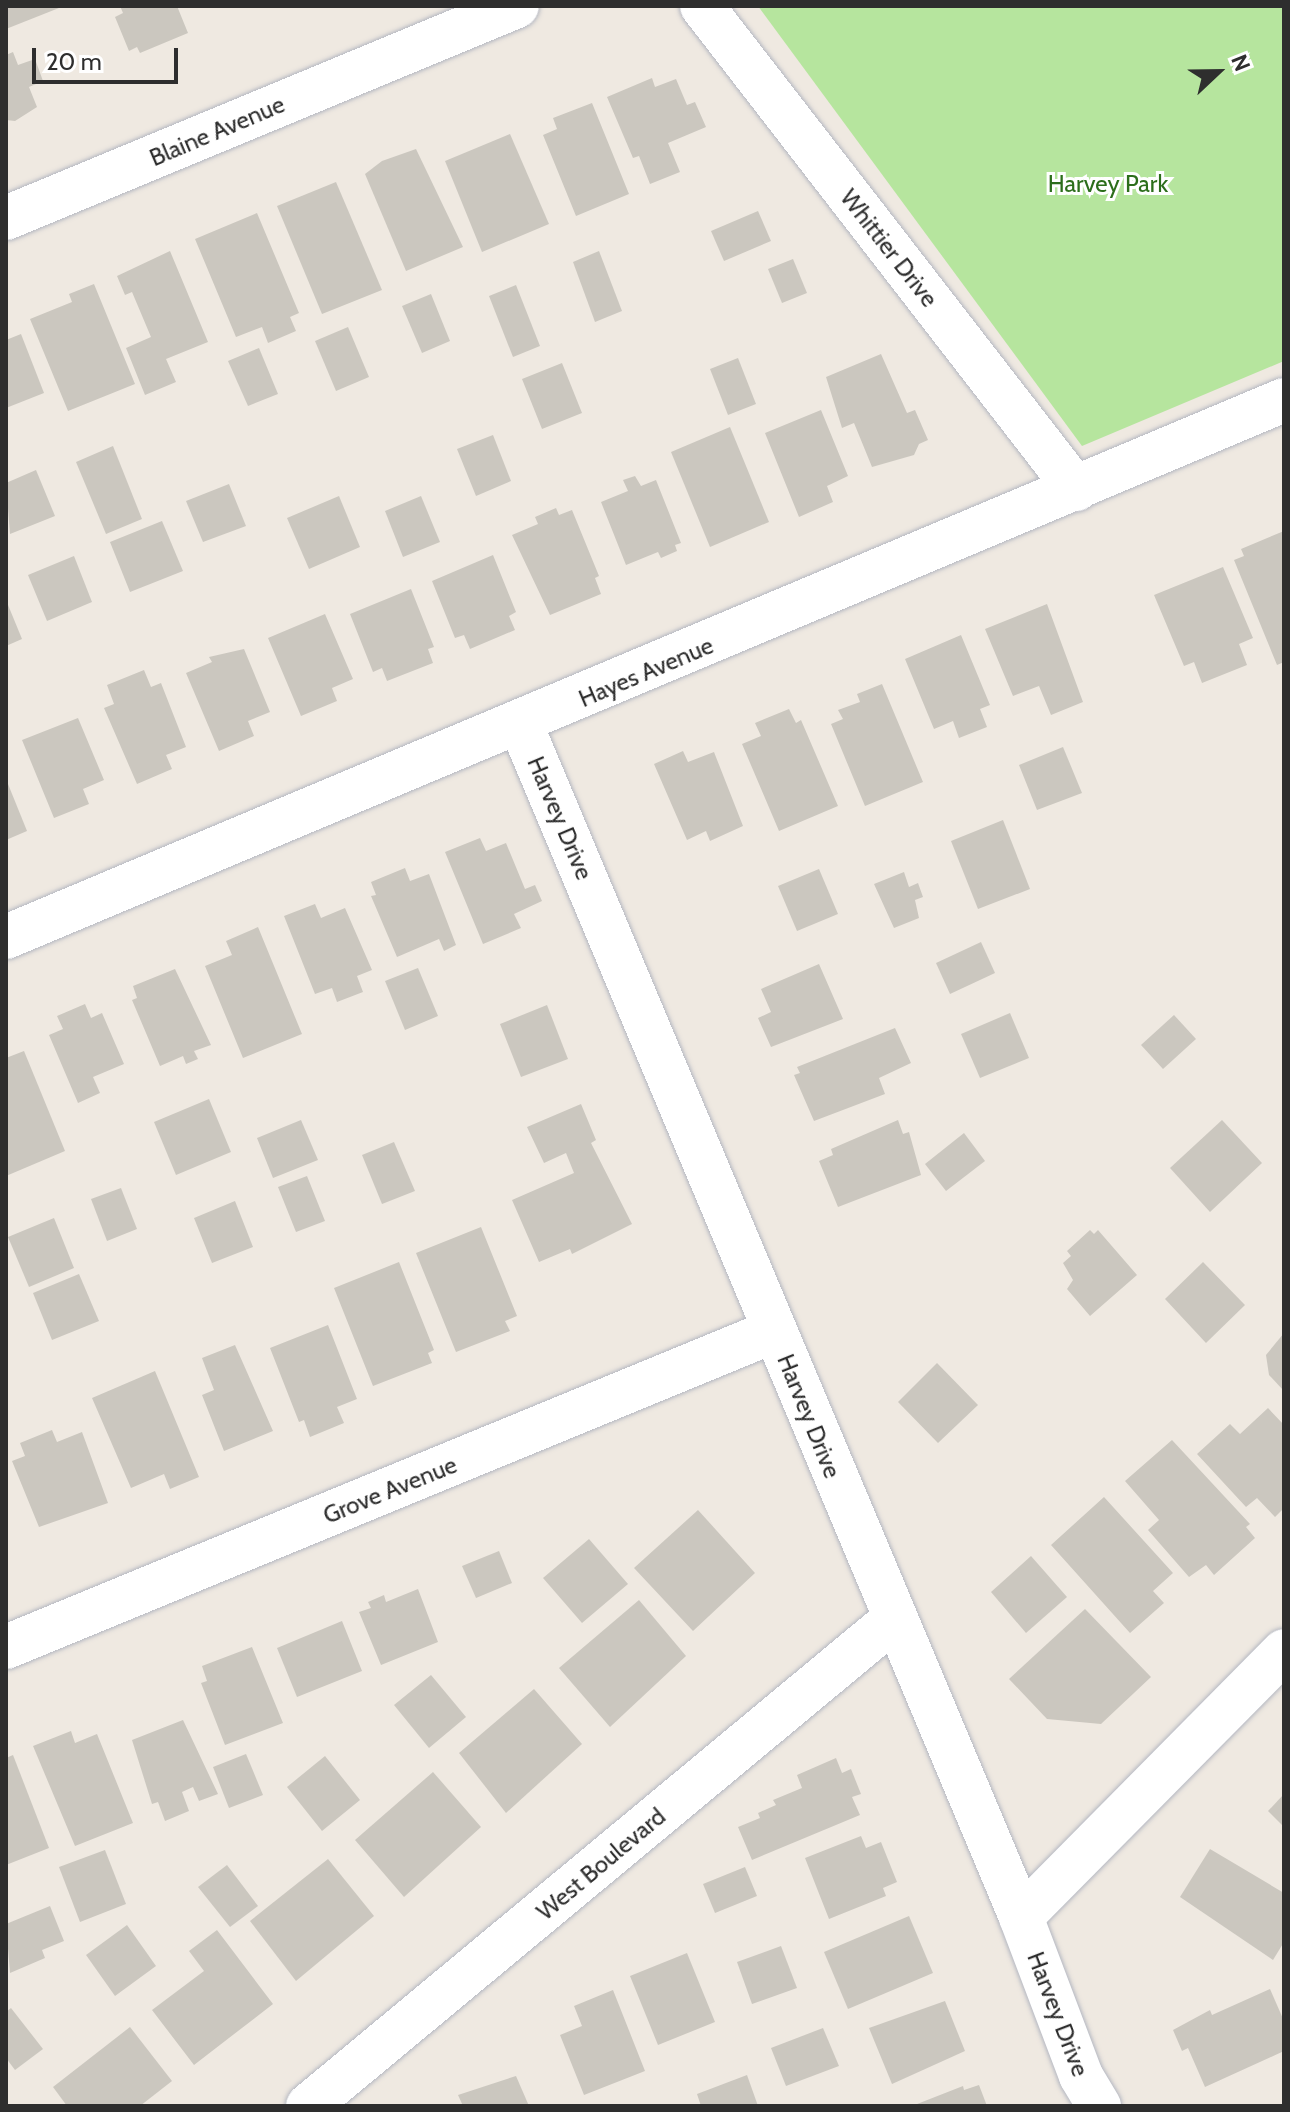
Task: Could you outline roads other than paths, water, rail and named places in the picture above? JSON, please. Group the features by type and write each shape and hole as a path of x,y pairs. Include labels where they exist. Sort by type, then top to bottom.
{"street":[{"name":"Blaine Avenue","path":"6,218 517,6"},
{"name":"Whittier Drive","path":"702,6 1076,489"},
{"name":"Hayes Avenue","path":"6,937 521,725 1284,400"},
{"name":"Harvey Drive","path":"521,725 892,1621 1021,1917 1081,2076 1099,2106"},
{"name":"Grove Avenue","path":"6,1647 774,1331"},
{"name":"West Boulevard","path":"308,2106 892,1621"},
{"path":"1021,1917 1284,1651"}],"park label":[{"name":"Harvey Park","path":"1108,184"}]}
